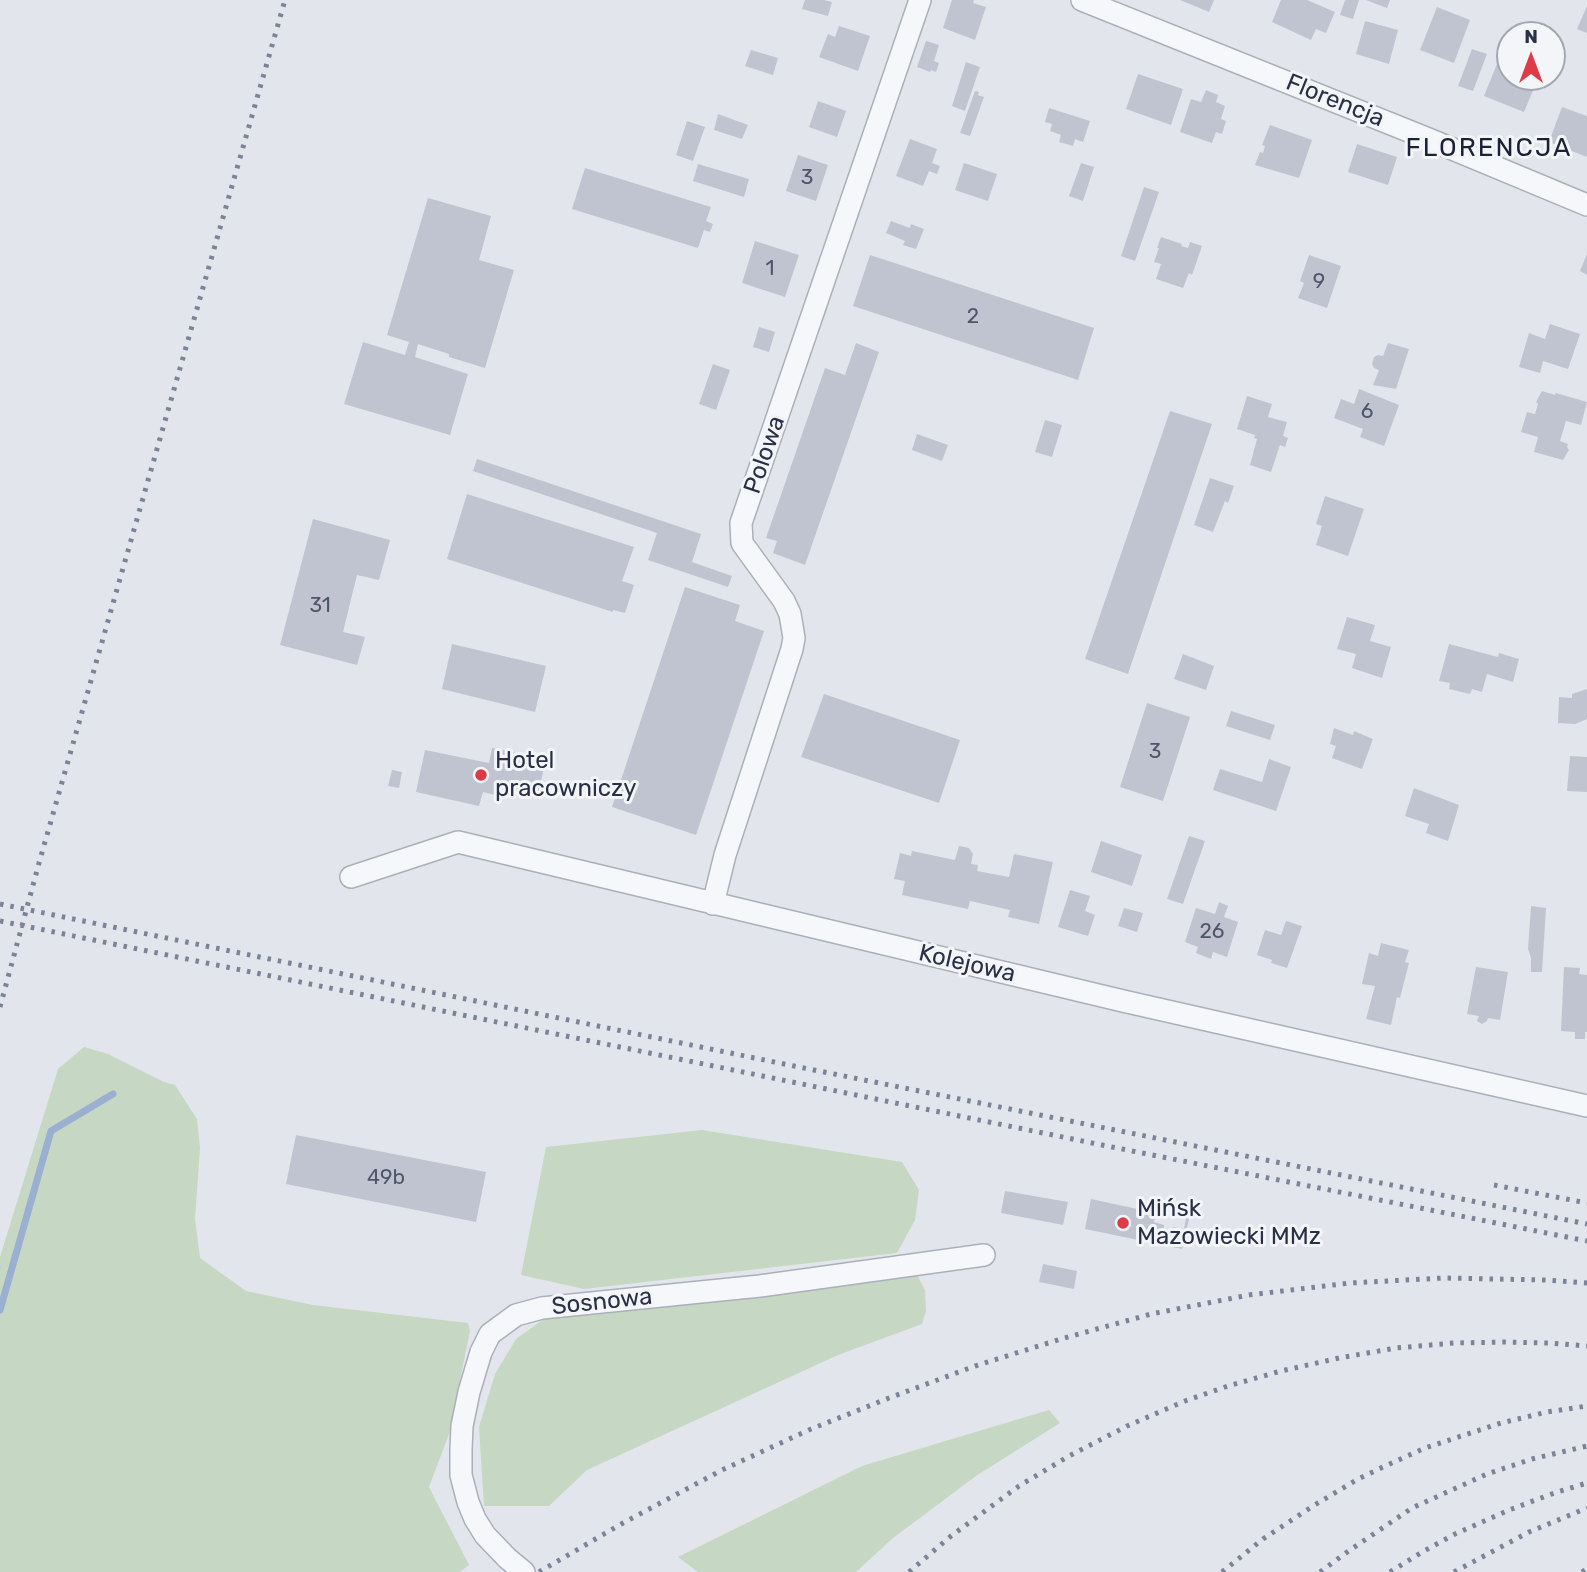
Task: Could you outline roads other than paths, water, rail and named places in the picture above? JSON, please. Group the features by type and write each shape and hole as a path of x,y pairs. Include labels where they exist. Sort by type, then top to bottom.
{"street":[{"name":"Polowa","path":"713,904 725,855 794,638 790,614 784,601 742,543 741,523 920,0"},
{"name":"Florencja","path":"1091,2 1587,205"},
{"name":"Kolejowa","path":"351,877 458,842 1123,1001 1587,1105"},
{"name":"Sosnowa","path":"524,1572 506,1558 485,1535 475,1519 461,1475 460,1449 469,1392 481,1352 491,1334 516,1315 542,1308 760,1286 984,1255"}],"waterway":[{"path":"0,1310 51,1131 113,1094"}],"railway":[{"path":"0,1007 285,0"},
{"path":"0,904 1587,1224"},
{"path":"0,921 1587,1241"},
{"path":"1494,1185 1587,1203"},
{"path":"539,1572 722,1470 811,1429 975,1366 1151,1314 1249,1295 1350,1283 1444,1278 1587,1283"},
{"path":"909,1572 951,1536 1019,1486 1069,1456 1127,1426 1228,1386 1281,1371 1396,1348 1505,1342 1587,1346"},
{"path":"1222,1572 1263,1539 1313,1506 1383,1467 1425,1448 1501,1423 1587,1406"},
{"path":"1320,1572 1412,1508 1487,1474 1532,1459 1587,1446"},
{"path":"1390,1572 1455,1534 1509,1510 1587,1483"},
{"path":"1454,1572 1529,1532 1587,1508"},
{"path":"1582,1572 1587,1569"}],"place":[{"name":"Hotel pracowniczy","path":"481,775"},
{"name":"Mińsk Mazowiecki MMz","path":"1123,1223"}],"district":[{"name":"FLORENCJA","path":"1489,148"}]}
